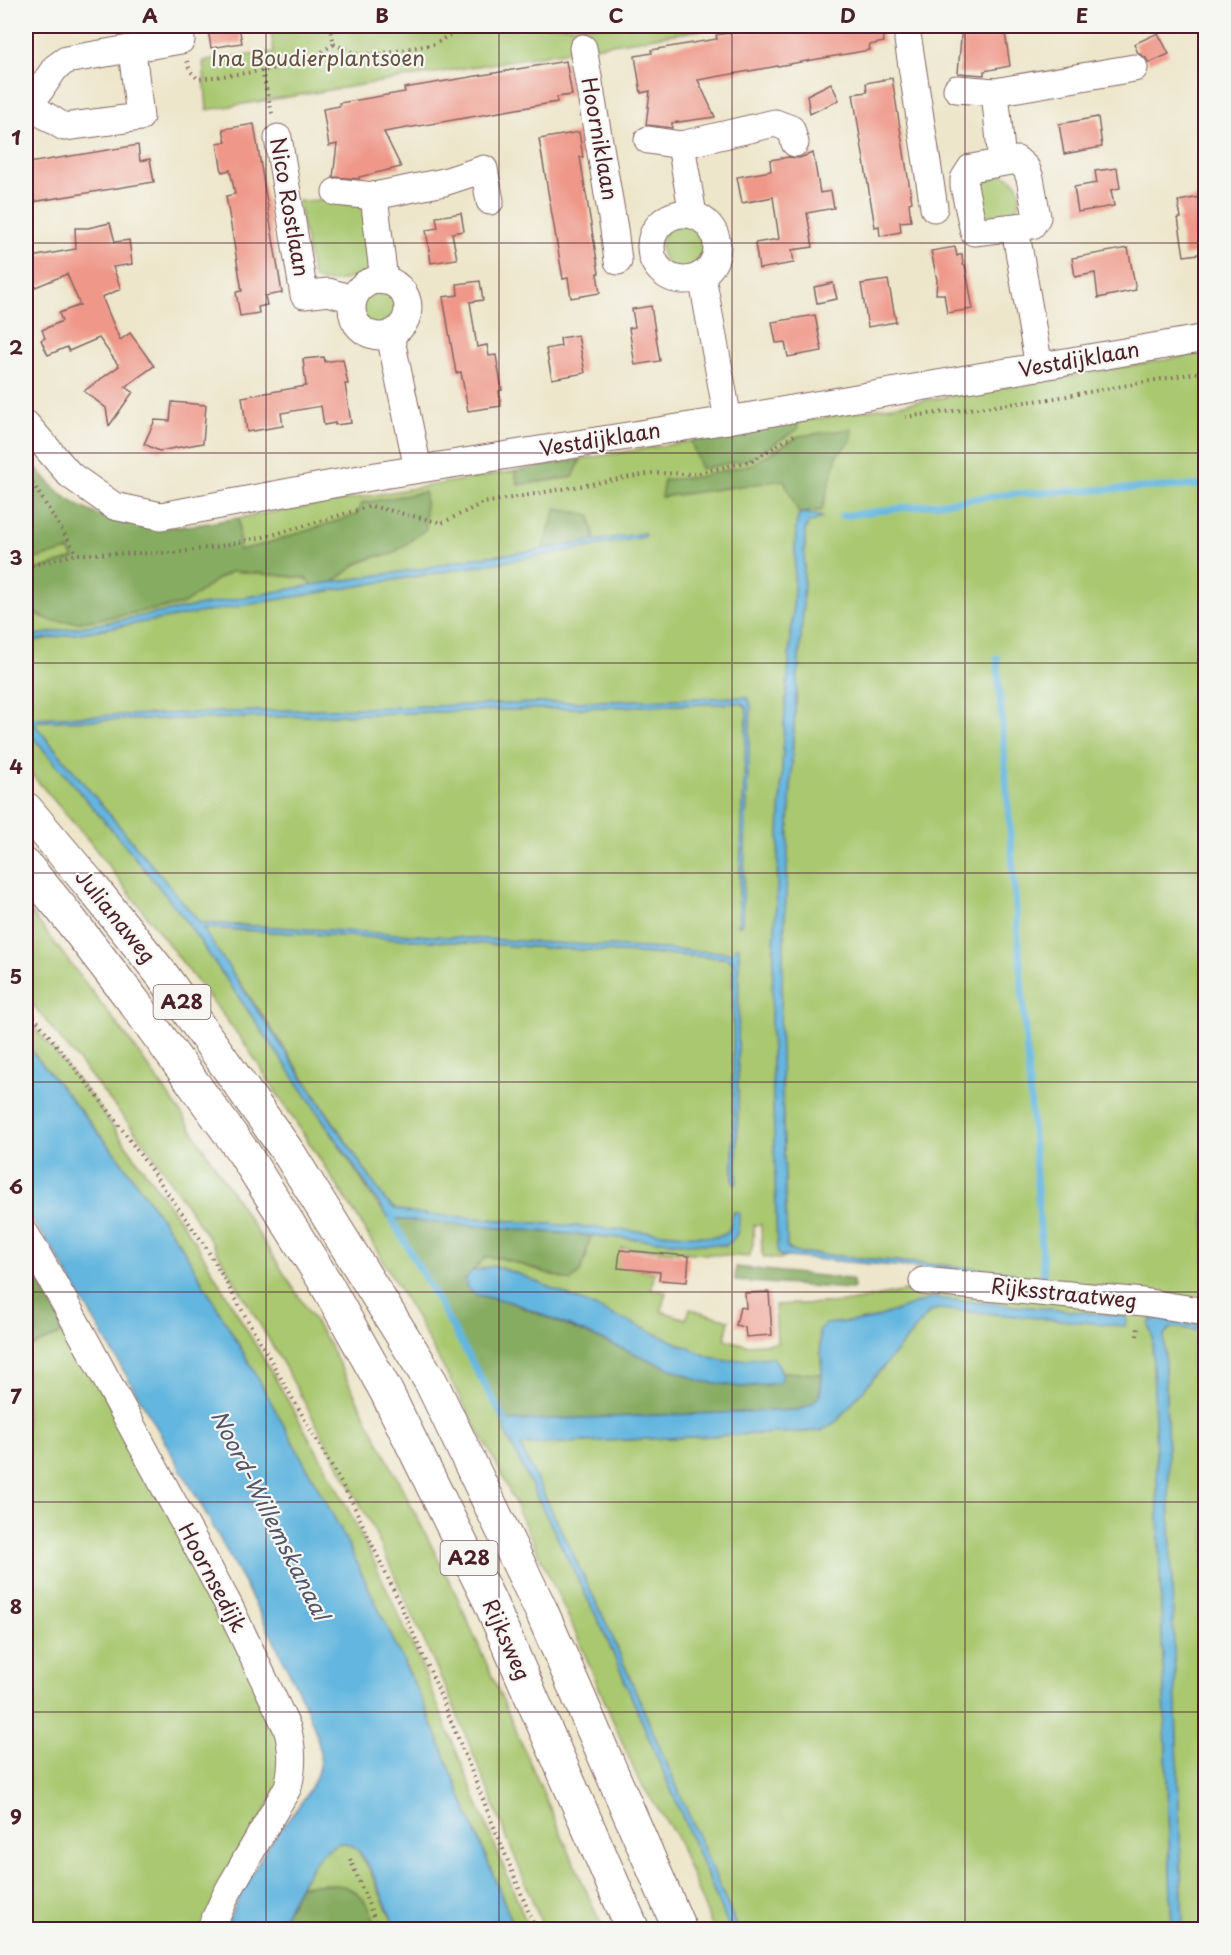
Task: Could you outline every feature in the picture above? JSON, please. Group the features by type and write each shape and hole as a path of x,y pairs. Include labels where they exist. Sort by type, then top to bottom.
{"highway":[{"name":"Julianaweg","path":"26,809 163,976 290,1155 322,1207"},
{"name":"Julianaweg","path":"26,866 134,1002 244,1153 275,1202"},
{"name":"Rijksweg","path":"275,1202 325,1282 386,1391 490,1602 633,1929"},
{"name":"Rijksweg","path":"322,1207 431,1382 541,1610 680,1929"}],"street":[{"path":"132,50 140,117 64,127 28,108 55,68 66,60 132,50 180,33"},
{"path":"908,40 934,208"},
{"name":"Hoorniklaan","path":"583,48 618,261"},
{"path":"957,89 995,92 1134,68"},
{"path":"995,92 1002,161"},
{"path":"648,140 681,145 775,123 791,129 795,143"},
{"name":"Nico Rostlaan","path":"278,138 304,295 328,292 353,299"},
{"path":"681,145 693,215"},
{"path":"1017,160 1026,168 1030,178 1037,218 1032,225 974,232 964,179 971,168 1017,160"},
{"path":"336,192 374,196 444,182 483,169 490,201"},
{"path":"930,180 964,179"},
{"path":"374,196 384,280"},
{"path":"693,215 705,221 713,231 717,243 717,256 702,276 690,280 677,280 665,275 656,266 651,254 651,241 656,229 672,216 693,215"},
{"name":"Hoorniklaan","path":"614,229 644,226 656,229"},
{"path":"1016,228 1039,367"},
{"path":"702,276 728,420"},
{"path":"384,280 396,285 404,294 408,305 407,317 400,328 390,334 380,336 370,334 360,328 354,320 353,299 366,284 384,280"},
{"path":"390,334 418,469"},
{"name":"Vestdijklaan","path":"26,424 70,475 114,507 161,516 418,469 728,420 1206,338"},
{"name":"Hoornsedijk","path":"26,1235 229,1606 287,1728 291,1743 292,1771 288,1787 238,1874 210,1929"},
{"name":"Rijksstraatweg","path":"923,1281 1168,1304 1206,1312"}],"path":[{"path":"330,26 334,44"},
{"path":"334,44 358,56 384,53 435,44 463,26"},
{"path":"180,33 189,71 198,79 262,71 309,60 334,44"},
{"name":"Nico Rostlaan","path":"262,71 278,138"},
{"path":"896,418 1050,399 1206,371"},
{"path":"26,567 77,554 174,553 221,546 272,535 371,506 442,523 483,503 653,473 693,474 752,461 798,432"},
{"path":"26,473 77,554"},
{"path":"26,1007 106,1107 204,1244 352,1502 436,1684 536,1929"},
{"path":"350,1859 379,1929"}],"green space":[{"name":"Ina Boudierplantsoen","path":"270,26 724,26 207,110 203,61 274,52"},
{"path":"998,174 1014,180 1020,196 1014,212 998,218 982,212 976,196 982,180"},
{"path":"328,200 361,206 365,210 371,273 333,282 313,278 298,201"},
{"path":"686,222 700,226 707,233 711,247 707,261 700,268 686,272 672,268 665,261 661,247 665,233 672,226"},
{"path":"380,290 393,296 399,309 393,322 380,328 367,322 361,309 367,296"},
{"path":"1205,353 1205,1300 1014,1276 1015,1274 963,1267 793,1252 787,1247 780,1026 793,738 803,610 805,531 808,523 820,516 799,514 796,525 793,611 784,725 771,1019 777,1250 779,1255 788,1257 778,1259 764,1257 761,1225 754,1225 753,1244 749,1257 621,1248 620,1266 655,1273 651,1289 666,1292 661,1311 686,1319 690,1309 729,1320 725,1339 746,1345 777,1343 775,1305 850,1302 925,1287 1205,1316 1205,1327 1184,1322 1149,1327 1152,1334 1172,1929 738,1929 608,1627 520,1445 821,1431 837,1421 930,1312 938,1309 1127,1319 1123,1316 933,1298 869,1320 826,1324 819,1330 822,1374 782,1372 778,1364 725,1361 707,1356 502,1268 486,1268 471,1272 486,1257 501,1258 571,1281 587,1256 587,1246 591,1236 726,1245 737,1212 734,1212 727,1233 711,1237 410,1213 394,1208 385,1200 203,929 725,958 733,962 735,1184 737,1182 739,948 737,947 732,953 200,923 35,725 38,721 233,718 742,703 747,709 738,924 740,925 748,698 27,718 26,642 644,537 644,533 595,541 590,515 556,509 542,550 467,559 421,569 333,582 357,564 374,557 393,554 406,543 356,515 239,550 239,518 515,471 518,485 573,477 581,459 691,441 701,468 797,429 797,422"},
{"path":"797,422 798,429 750,459 701,469 691,441"},
{"path":"852,429 851,441 837,455 822,510 799,514 784,480 661,497 664,480 697,477 752,464 799,436"},
{"path":"581,459 573,477 518,485 515,471"},
{"path":"32,463 68,499 92,512 119,522 147,527 191,526 239,518 239,550 356,515 362,503 425,492 426,529 393,554 374,557 357,564 333,582 313,585 305,578 232,571 184,604 81,622 52,621 34,613 26,601 26,573 74,558 69,550 26,561 26,467"},
{"path":"556,509 590,515 595,541 542,550"},
{"path":"69,550 74,558 26,573 26,561"},
{"path":"232,571 305,578 313,585 26,637 26,601 34,613 81,622 184,604"},
{"path":"26,729 184,918 311,1102 379,1207 392,1219 505,1421 504,1429 604,1632 730,1929 713,1929 676,1836 638,1779 573,1627 497,1465 358,1218 245,1044 90,842 26,768"},
{"path":"26,906 127,1037 181,1113 328,1342 455,1592 603,1929 544,1929 455,1709 371,1524 285,1367 212,1243 146,1145 26,996"},
{"path":"26,1017 96,1103 194,1240 330,1474 371,1555 420,1662 529,1929 515,1929 426,1709 342,1532 254,1371 183,1249 118,1157 26,1044"},
{"path":"392,1219 591,1236 581,1271 571,1281 501,1258 486,1257 466,1279 476,1295 507,1301 700,1381 742,1387 768,1385 781,1378 782,1372 822,1374 820,1393 816,1401 798,1410 505,1421"},
{"path":"26,1260 67,1331 26,1349"},
{"path":"736,1267 850,1279 853,1281 854,1288 735,1281"},
{"path":"1171,1328 1205,1332 1205,1929 1183,1929 1164,1335"},
{"path":"67,1331 249,1644 290,1763 205,1929 26,1930 26,1349"},
{"path":"345,1842 356,1848 366,1863 396,1929 374,1929 374,1921 327,1884 300,1886 318,1858 330,1848"},
{"path":"327,1884 346,1887 358,1894 370,1910 374,1929 277,1930 300,1886"}],"water":[{"path":"799,514 822,517 808,523 805,531 803,610 793,738 780,1026 787,1247 793,1252 1013,1272 1014,1276 788,1257 779,1255 777,1250 771,1019 784,725 793,611 796,525"},
{"path":"644,533 645,537 596,546 26,642 26,637 313,585"},
{"path":"748,698 751,705 742,923 740,925 738,924 747,709 742,703 233,718 38,721 35,725 200,923 731,953 737,946 739,948 737,1182 735,1184 733,1181 733,962 725,958 203,929 385,1200 394,1208 410,1213 711,1237 727,1233 734,1212 737,1212 739,1224 737,1232 734,1239 726,1245 388,1217 184,918 26,729 26,716 28,718"},
{"name":"Noord-Willemskanaal","path":"26,1044 118,1157 183,1249 254,1371 342,1532 426,1709 515,1929 396,1929 366,1862 354,1847 342,1843 330,1847 308,1872 277,1929 224,1929 269,1845 300,1805 313,1783 318,1771 320,1750 308,1711 285,1663 205,1512 63,1266 26,1214"},
{"path":"492,1266 519,1274 707,1356 725,1361 772,1357 780,1369 781,1379 779,1383 742,1387 700,1381 524,1307 476,1295 467,1288 465,1280 471,1272"},
{"path":"933,1298 1123,1316 1127,1319 1125,1326 938,1309 930,1312 837,1421 821,1431 520,1445 608,1627 738,1929 730,1929 604,1632 504,1429 505,1421 798,1410 810,1405 818,1397 820,1391 822,1365 819,1330 826,1324 869,1320"},
{"path":"1157,1318 1205,1327 1205,1332 1171,1328 1164,1335 1183,1929 1172,1929 1152,1334 1149,1327 1150,1321"}],"building":[{"path":"239,26 242,43 211,48 208,28"},
{"path":"776,26 881,26 884,42 869,45 870,50 698,80 715,117 672,123 672,128 646,125 650,91 641,93 635,56 652,53 651,50 717,39 716,35"},
{"path":"962,26 1004,26 1010,66 984,71 984,75 958,73"},
{"path":"1158,33 1169,54 1149,63 1138,53 1134,44"},
{"path":"566,61 572,95 557,97 557,102 384,132 401,167 359,177 359,179 333,177 337,144 329,146 323,109 340,106 339,103 405,92 404,88"},
{"path":"892,78 912,202 909,203 911,221 900,222 901,232 880,236 879,226 875,227 853,94 867,92 866,83"},
{"path":"831,83 839,100 810,114 807,95"},
{"path":"1098,117 1102,147 1064,154 1059,124"},
{"path":"254,124 282,293 265,296 267,305 258,307 259,313 240,316 236,292 242,291 226,196 235,194 230,170 222,172 217,143 226,142 223,129"},
{"path":"579,132 583,157 580,157 599,273 597,273 600,293 571,298 568,278 563,279 539,139"},
{"path":"138,145 140,161 150,159 154,182 26,203 26,180 31,179 28,163"},
{"path":"813,153 820,193 831,191 834,208 807,213 813,247 792,250 794,263 759,269 755,243 779,239 773,197 742,203 737,177 771,171 770,160 799,158"},
{"path":"1117,168 1120,188 1111,190 1114,206 1078,212 1074,187 1097,183 1095,171"},
{"path":"1206,196 1206,253 1184,256 1178,218 1181,218 1178,201"},
{"path":"461,213 464,231 452,233 457,259 431,263 426,230 438,228 436,217"},
{"path":"110,223 115,242 129,240 132,264 113,267 121,289 102,297 120,340 130,333 154,366 125,387 133,392 109,426 106,408 84,391 119,366 99,338 69,351 67,347 48,355 41,340 45,338 42,330 62,321 59,313 80,305 67,274 26,291 26,258 76,249 75,228 88,228"},
{"path":"955,247 957,256 962,254 973,309 947,313 944,294 936,294 937,280 931,251"},
{"path":"1128,248 1136,290 1098,298 1095,273 1075,277 1072,258"},
{"path":"888,280 896,322 868,327 861,284"},
{"path":"480,281 483,300 470,302 477,347 487,345 489,356 496,355 502,390 499,391 501,406 468,411 461,372 456,373 443,297 458,295 457,284"},
{"path":"833,283 837,299 817,303 814,287"},
{"path":"651,306 660,361 635,365 629,328 635,327 632,309"},
{"path":"815,315 822,351 788,357 785,342 776,343 772,322"},
{"path":"578,335 585,373 552,379 546,349 561,346 560,338"},
{"path":"324,357 325,362 343,359 348,384 345,384 351,423 324,425 321,406 281,413 283,426 247,432 242,397 306,386 303,359"},
{"path":"172,402 206,405 203,443 159,451 144,444 155,420 170,421"},
{"path":"620,1250 689,1256 687,1282 659,1280 660,1272 618,1268"},
{"path":"769,1292 772,1335 746,1337 745,1327 736,1325 740,1307 746,1308 745,1293"}],"waterway":[{"path":"842,516 1010,494 1206,485"},
{"path":"997,658 1044,1278"},
{"path":"392,1219 505,1421"}]}
